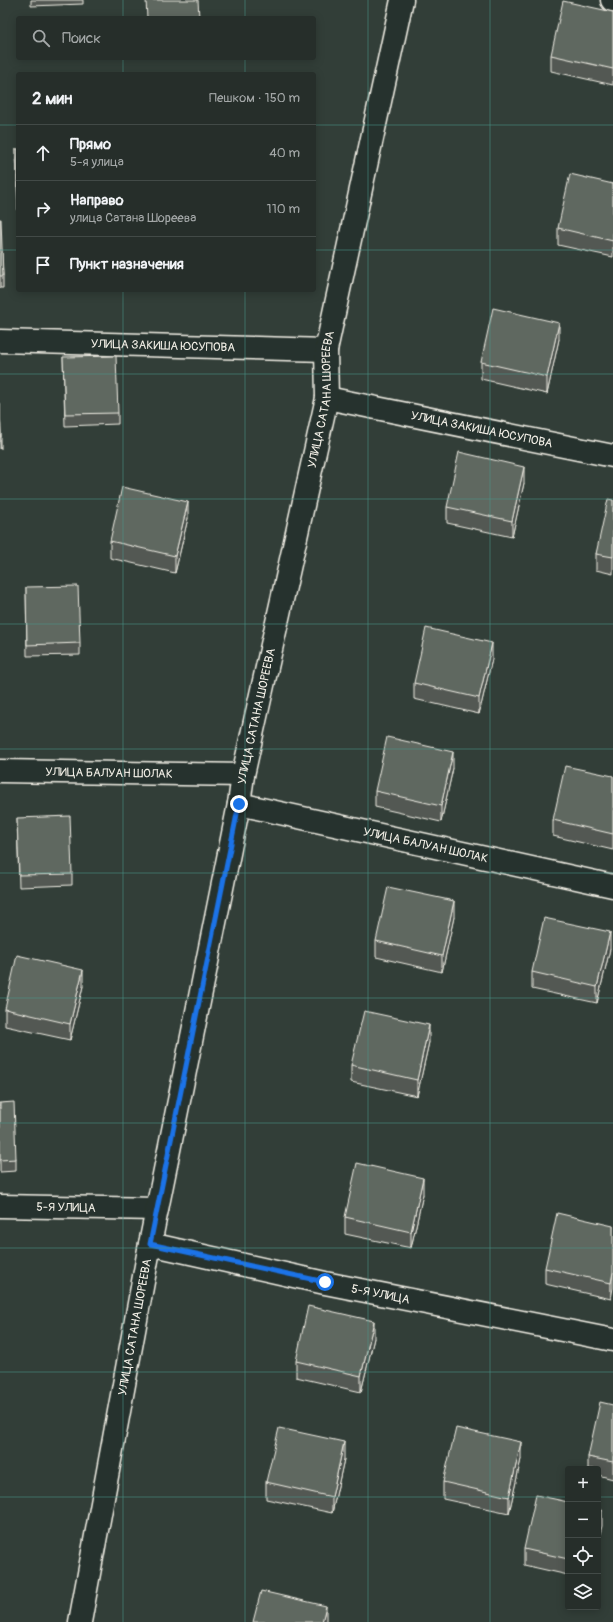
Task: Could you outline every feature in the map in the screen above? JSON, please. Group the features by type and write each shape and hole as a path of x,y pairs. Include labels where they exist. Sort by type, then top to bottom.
{"street":[{"name":"УЛИЦА САТАНА ШОРЕЕВА","path":"80,1622 150,1244 239,804 242,775 327,398 326,350 402,0"},
{"name":"УЛИЦА ЗАКИША ЮСУПОВА","path":"0,341 326,350"},
{"name":"УЛИЦА ЗАКИША ЮСУПОВА","path":"327,398 613,456"},
{"name":"УЛИЦА БАЛУАН ШОЛАК","path":"0,771 242,775"},
{"name":"УЛИЦА БАЛУАН ШОЛАК","path":"239,804 613,886"},
{"name":"5-Я УЛИЦА","path":"0,1206 157,1209"},
{"name":"5-Я УЛИЦА","path":"150,1244 325,1282 613,1340"}],"building":[{"path":"146,0 198,0 199,16 147,16"},
{"path":"563,1 613,12 613,69 551,55"},
{"path":"570,174 613,184 613,241 558,228"},
{"path":"1,219 3,276 0,276"},
{"path":"493,308 559,323 547,377 481,362"},
{"path":"116,356 118,413 65,414 63,357"},
{"path":"0,403 1,437 0,437"},
{"path":"459,452 524,467 512,521 447,507"},
{"path":"122,487 188,502 175,556 110,541"},
{"path":"608,499 613,500 613,557 596,554"},
{"path":"78,586 80,643 27,645 26,587"},
{"path":"426,628 492,643 479,698 414,683"},
{"path":"387,737 453,752 441,806 375,791"},
{"path":"565,766 613,776 613,834 553,820"},
{"path":"70,816 72,874 19,875 17,818"},
{"path":"388,887 454,901 442,956 376,941"},
{"path":"544,918 610,932 597,987 532,972"},
{"path":"17,955 83,970 70,1024 5,1009"},
{"path":"364,1011 429,1025 417,1080 351,1065"},
{"path":"14,1102 16,1159 0,1160 0,1103"},
{"path":"357,1163 423,1178 411,1232 345,1217"},
{"path":"557,1213 613,1226 613,1272 611,1283 545,1268"},
{"path":"308,1306 374,1321 361,1376 296,1361"},
{"path":"600,1402 613,1405 613,1462 588,1457"},
{"path":"279,1428 344,1442 332,1497 266,1482"},
{"path":"456,1428 521,1442 509,1497 443,1482"},
{"path":"536,1495 565,1501 565,1558 524,1549"},
{"path":"261,1591 326,1606 322,1622 253,1622"}],"route":[{"path":"239,804 150,1244 325,1282"}]}
